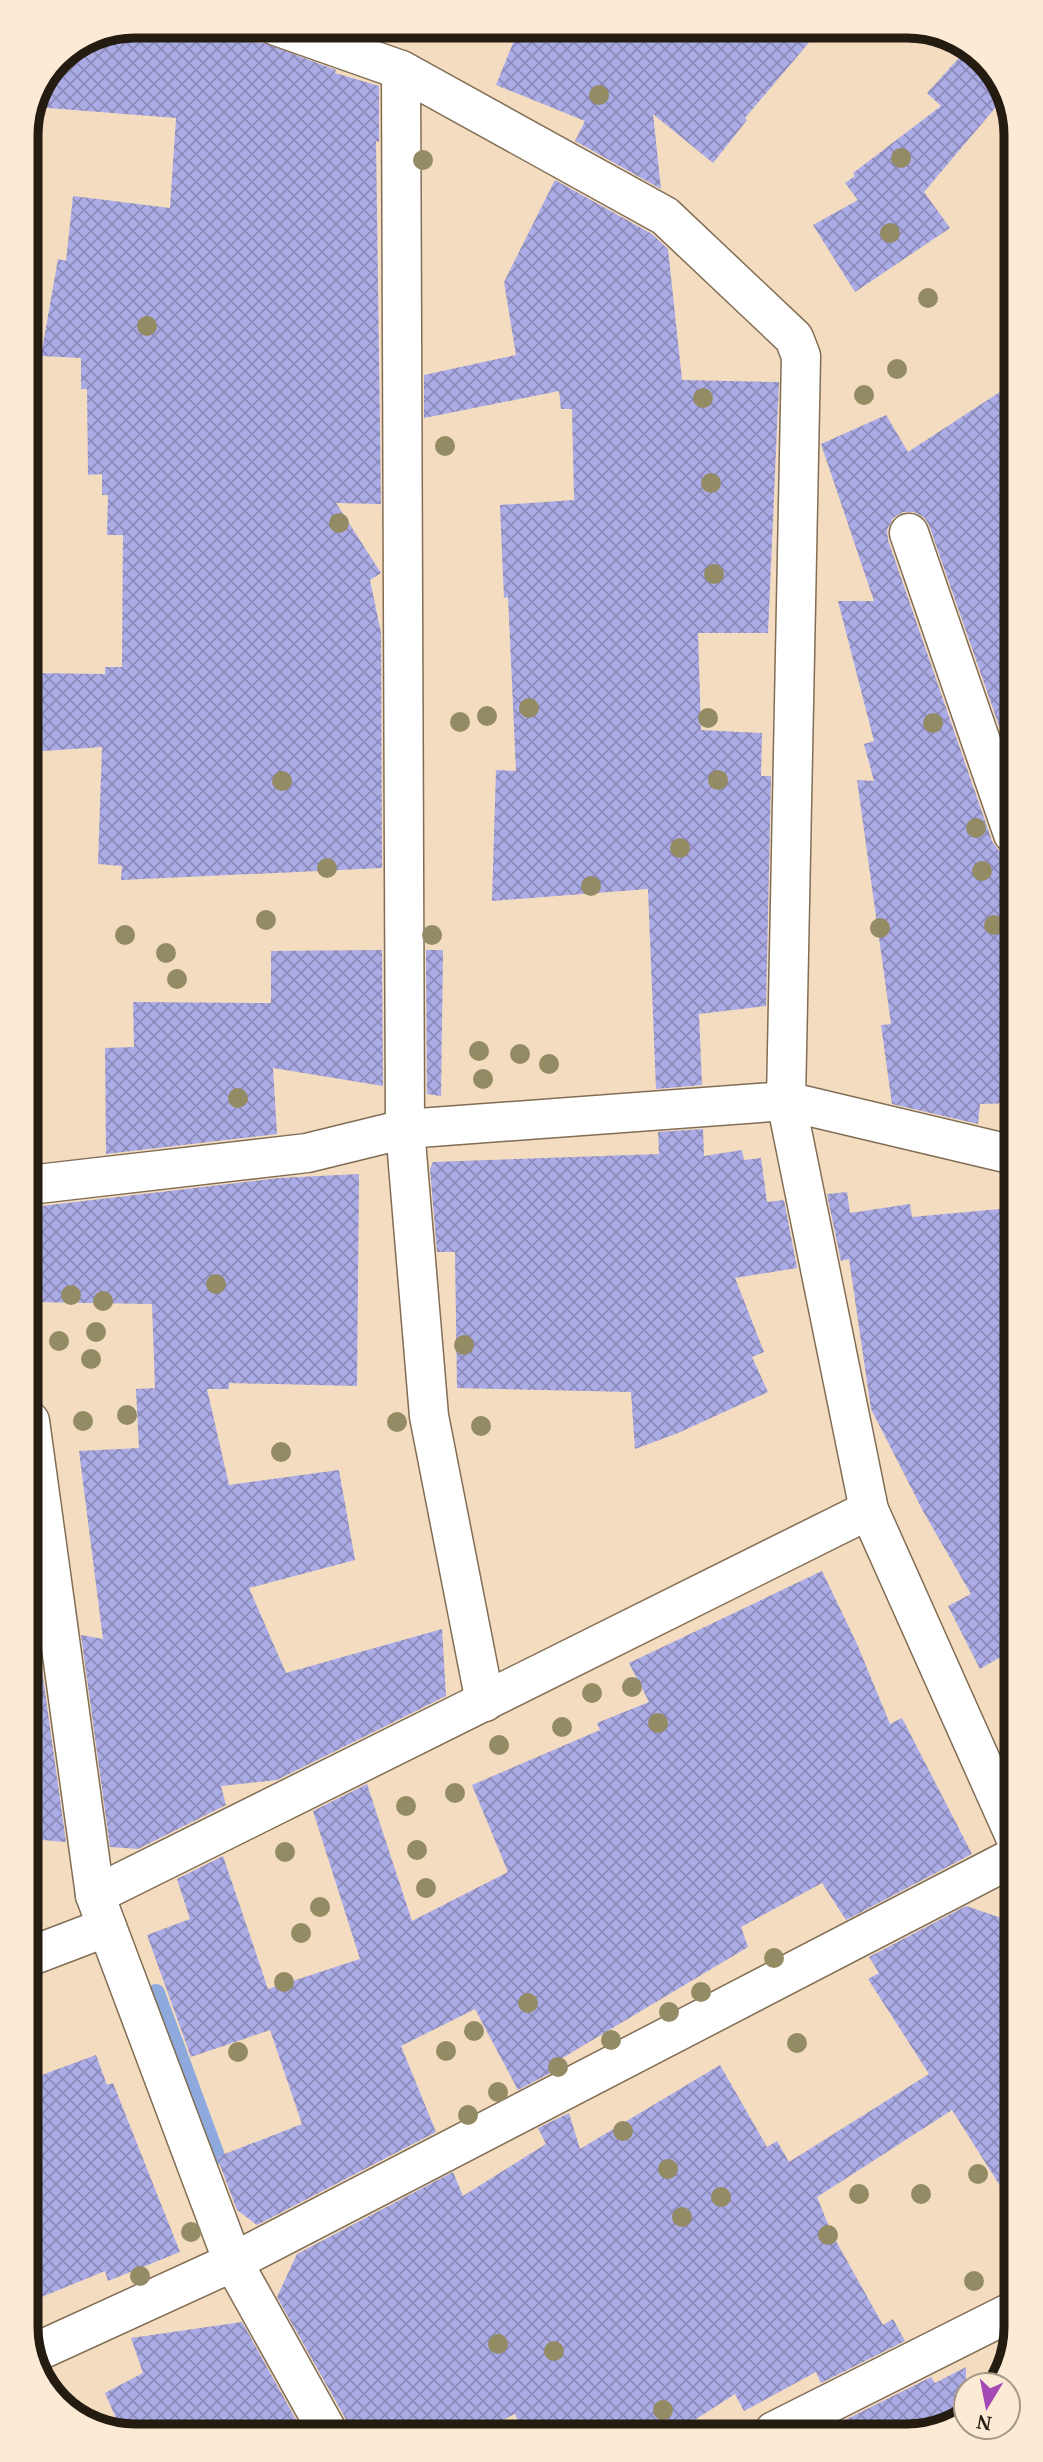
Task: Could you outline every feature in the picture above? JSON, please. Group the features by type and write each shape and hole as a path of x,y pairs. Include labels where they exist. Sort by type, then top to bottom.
{"street":[{"path":"311,38 401,70 665,216 794,338 801,356 786,1101 869,1510 1004,1812"},
{"path":"401,70 405,1129 429,1416 485,1702"},
{"path":"909,533 1004,808"},
{"path":"39,1184 307,1153 405,1129 786,1101 1004,1153"},
{"path":"38,1479 101,1911 233,2262 323,2423"},
{"path":"38,1951 101,1911 485,1702 869,1510"},
{"path":"41,2350 233,2262 1004,1862"},
{"path":"788,2424 1004,2316"}],"building":[{"path":"135,38 193,38 264,43 336,70 335,73 379,86 379,142 376,141 381,504 336,503 381,573 370,580 381,633 382,868 121,880 122,866 98,864 102,747 39,751 39,673 105,674 105,667 122,667 123,535 107,535 108,495 102,495 102,474 88,475 87,389 81,389 81,358 41,356 58,259 66,261 73,196 170,208 176,118 43,108 48,92 71,62 104,44"},
{"path":"515,38 812,39 745,118 747,120 713,163 653,114 661,189 575,141 585,121 496,85"},
{"path":"962,55 981,71 995,92 999,104 924,192 950,228 855,292 813,225 858,200 845,183 855,176 853,173 941,106 927,93"},
{"path":"555,180 652,234 668,249 682,380 779,382 768,633 698,633 701,730 762,733 761,776 771,776 766,1006 699,1014 702,1085 656,1089 648,889 492,901 496,770 516,771 508,597 504,598 500,505 574,500 572,409 561,409 559,391 424,418 424,375 516,355 504,282"},
{"path":"1004,389 1004,740 929,525 924,517 914,512 903,512 893,518 887,530 888,540 992,841 999,851 1004,852 1004,1103 980,1104 978,1124 892,1104 881,1025 891,1024 857,780 874,781 864,744 874,741 838,601 874,601 821,444 886,415 908,452"},
{"path":"382,950 383,1086 273,1068 277,1134 106,1154 105,1048 134,1047 133,1002 271,1003 271,951"},
{"path":"426,950 443,950 441,1096 427,1094"},
{"path":"703,1129 704,1156 742,1150 744,1160 761,1158 767,1202 784,1200 797,1268 735,1278 764,1352 752,1357 768,1392 678,1433 635,1449 631,1392 457,1388 455,1252 437,1252 430,1169 433,1162 659,1154 658,1132"},
{"path":"359,1174 357,1386 229,1383 229,1389 207,1389 229,1485 339,1470 355,1560 249,1588 286,1673 442,1629 446,1696 277,1780 221,1786 226,1805 138,1849 110,1847 81,1635 103,1639 79,1451 139,1448 136,1389 155,1388 152,1304 38,1302 39,1206 279,1178"},
{"path":"847,1192 850,1213 910,1204 912,1217 1000,1209 1004,1239 1004,1655 980,1669 948,1606 971,1594 923,1511 871,1409 849,1259 841,1261 827,1194"},
{"path":"822,1571 857,1644 890,1724 902,1718 972,1854 846,1920 822,1883 741,1927 748,1947 554,2063 556,2070 518,2090 475,2009 401,2046 436,2132 257,2225 237,2210 217,2157 302,2124 270,2030 191,2057 147,1935 190,1919 177,1879 223,1856 268,1989 360,1959 313,1811 367,1784 412,1921 508,1872 472,1785 600,1730 597,1723 649,1702 629,1663"},
{"path":"38,1644 66,1842 38,1840"},
{"path":"966,1906 1004,1919 1004,2192 952,2110 817,2197 832,2234 883,2325 893,2319 905,2341 821,2383 816,2372 744,2411 735,2394 689,2424 519,2424 515,2414 495,2423 348,2423 277,2297 297,2254 453,2172 463,2196 546,2144 538,2128 569,2113 580,2149 720,2065 767,2147 777,2141 789,2162 929,2074 868,1979 879,1973 869,1957"},
{"path":"96,2055 107,2085 113,2083 180,2252 108,2281 105,2271 38,2299 38,2076"},
{"path":"242,2322 298,2423 118,2422 105,2393 143,2373 131,2338"},
{"path":"952,2374 951,2414 921,2423 842,2424 841,2422 931,2377 935,2383"}],"waterway":[{"path":"156,1993 216,2156"}]}
